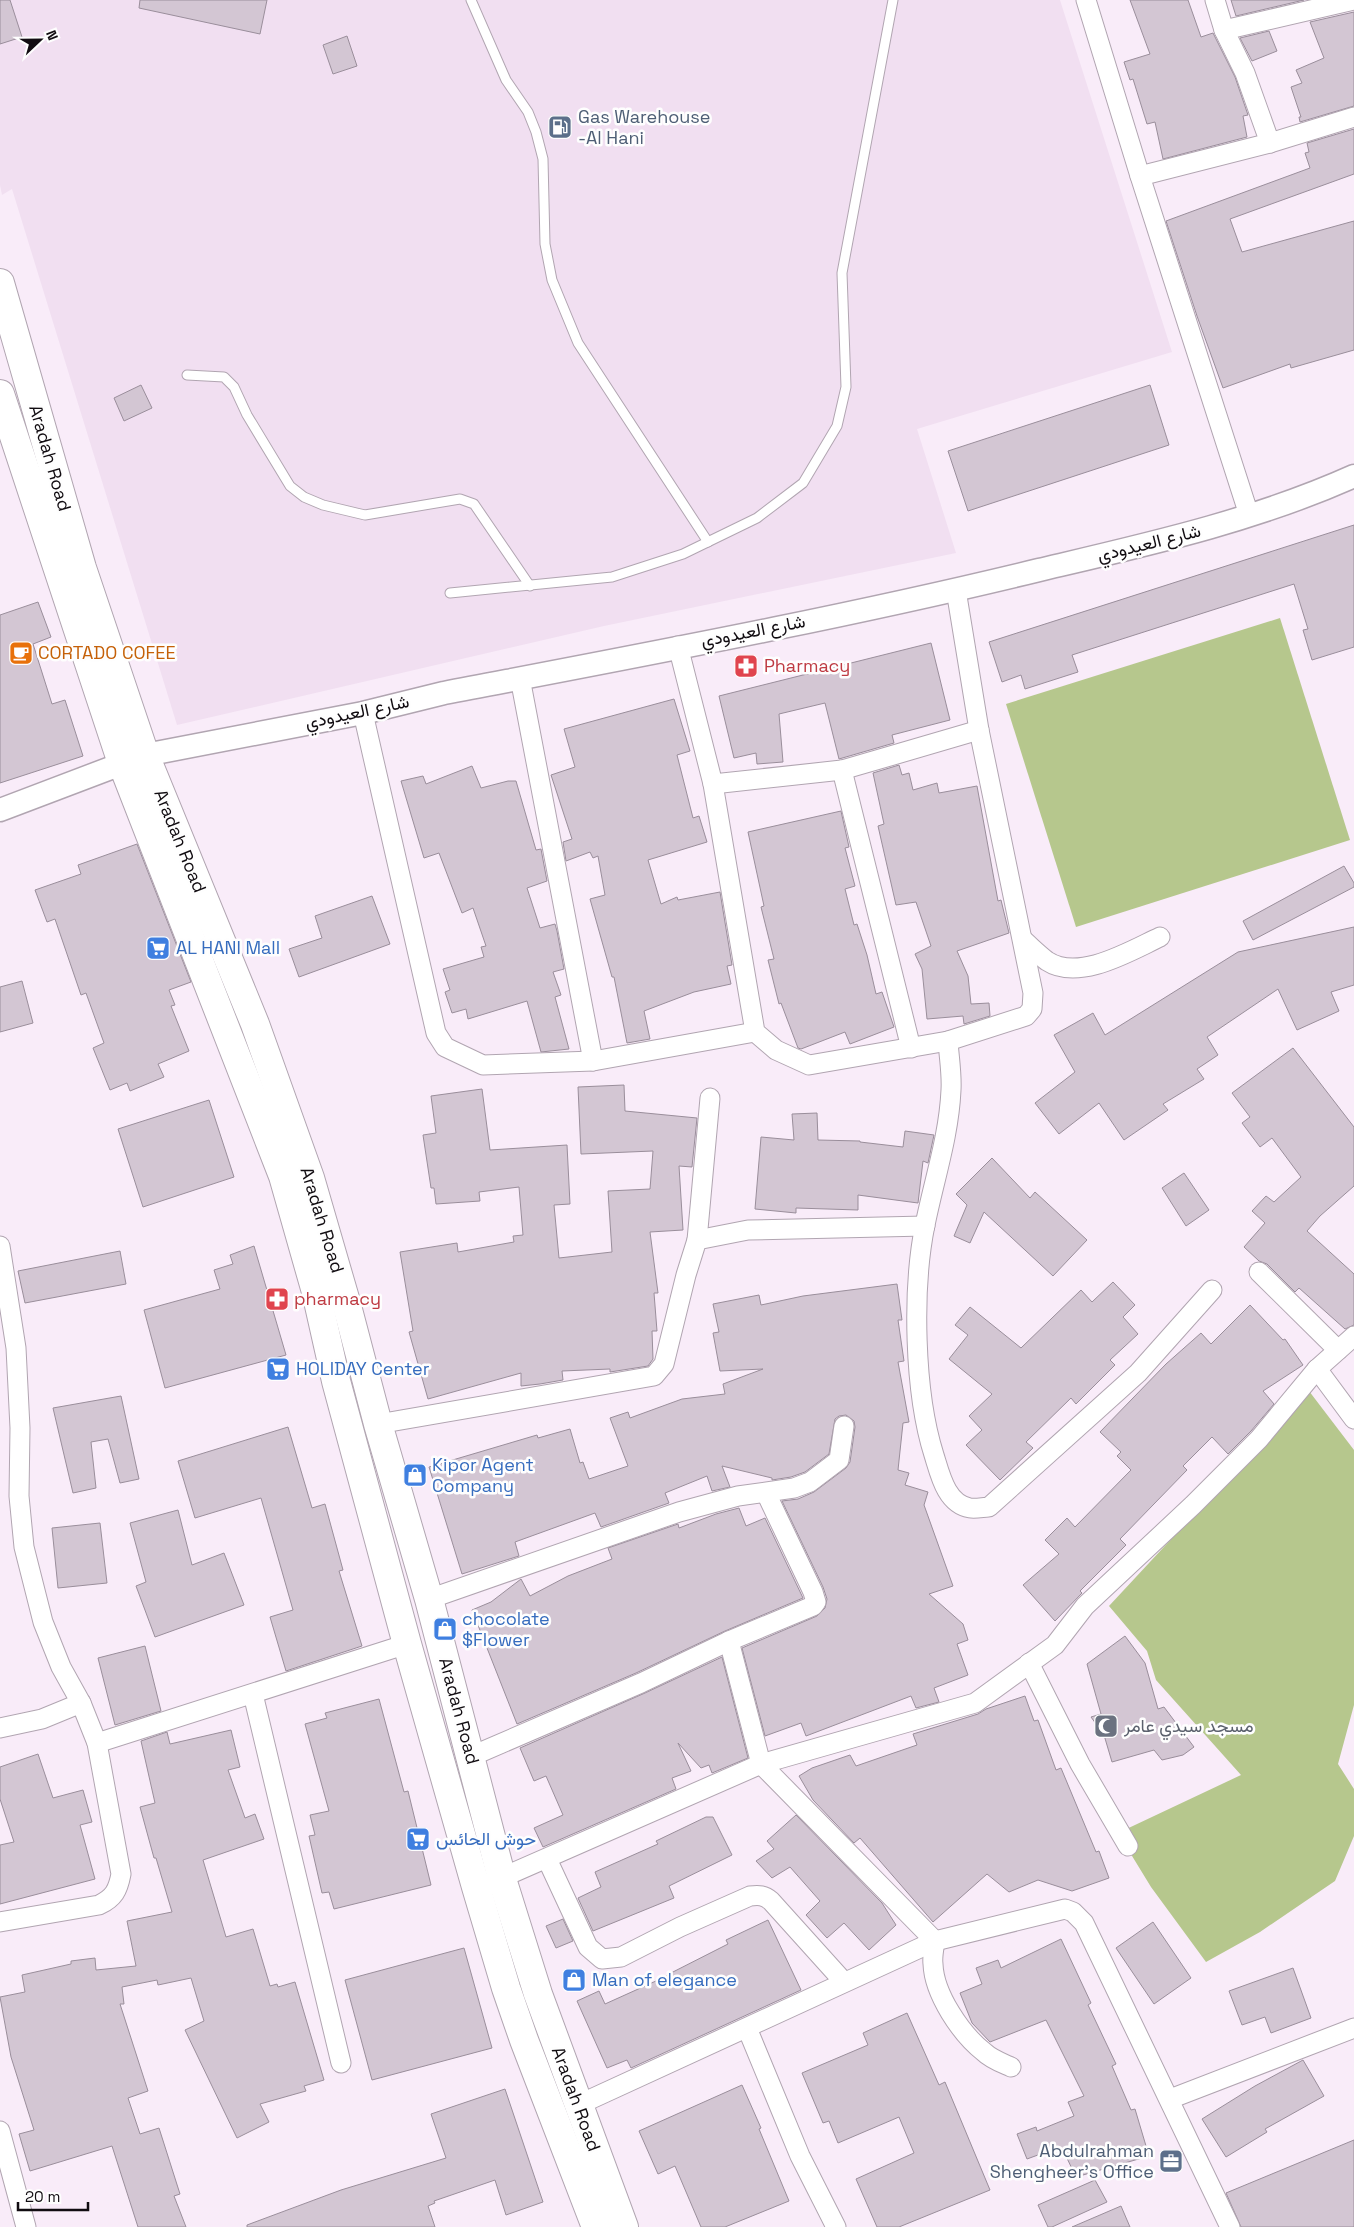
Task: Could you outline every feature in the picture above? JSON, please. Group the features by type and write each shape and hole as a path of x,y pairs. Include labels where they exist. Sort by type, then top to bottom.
{"main road":[{"name":"Aradah Road","path":"0,283 82,568 133,759 254,1024 310,1178 429,1599 472,1756 502,1879 538,1994 624,2227"},
{"name":"Aradah Road","path":"0,394 283,1176 316,1292 336,1381 407,1644 506,1988 596,2227"}],"street":[{"path":"1086,0 1140,176 1249,515"},
{"path":"1215,0 1224,30 1248,82 1270,143"},
{"path":"1224,30 1354,0"},
{"path":"1140,176 1270,143 1354,117"},
{"name":"شارع العيدودي","path":"0,810 133,759 362,713 444,693 956,590 1177,538 1249,515 1354,476"},
{"path":"678,646 714,784 755,1032 776,1050 809,1066 948,1041 1026,1016 1032,1009 1033,985 978,730 956,590"},
{"path":"520,678 593,1061"},
{"path":"362,713 436,1033 445,1047 483,1065 593,1061 755,1032"},
{"path":"714,784 842,770 978,730"},
{"path":"842,770 911,1048"},
{"path":"1024,940 1048,961 1060,966 1083,968 1160,937"},
{"path":"948,1041 951,1090 942,1151 925,1226 919,1276 918,1331 921,1400 929,1440 942,1481 953,1500 970,1508 989,1506 1138,1374 1212,1290"},
{"path":"378,1424 654,1376 664,1364 686,1275 698,1240 710,1098"},
{"path":"698,1240 748,1230 925,1226"},
{"path":"0,1246 16,1348 20,1428 19,1496 24,1547 44,1622 61,1668 81,1703 97,1743 121,1874 118,1890 109,1900 100,1905 0,1922"},
{"path":"1259,1272 1338,1350"},
{"path":"476,1887 502,1879 761,1764 975,1703 1055,1645 1086,1606 1193,1505 1259,1439 1317,1369 1354,1336"},
{"path":"1317,1369 1354,1419"},
{"path":"429,1599 679,1512 738,1496 794,1488 810,1482 828,1471 840,1460 844,1426"},
{"path":"472,1756 641,1683 729,1641 810,1608 816,1603 813,1592 766,1493"},
{"path":"729,1641 761,1764 935,1941"},
{"path":"97,1743 407,1644"},
{"path":"1029,1663 1080,1764 1128,1846"},
{"path":"253,1694 341,2063"},
{"path":"0,1728 42,1719 81,1703"},
{"path":"547,1859 588,1947 602,1959 621,1957 680,1927 750,1896 759,1895 766,1896 771,1901 844,1982"},
{"path":"578,2105 935,1941 1059,1909 1073,1912 1084,1922 1230,2227"},
{"path":"935,1941 932,1964 936,1981 948,2007 965,2034 985,2053 1011,2067"},
{"path":"747,2028 800,2156 836,2227"},
{"path":"1170,2099 1354,2028"},
{"path":"0,2131 26,2227"}],"lane":[{"path":"471,0 506,80 528,112 536,132 543,159 545,244 552,280 578,343 708,542"},
{"path":"450,594 612,577 683,554 758,518 803,483 837,426 846,386 842,273 893,0"},
{"path":"187,375 224,377 234,387 247,415 290,486 304,498 323,505 365,515 460,499 474,504 530,586"}],"shaded area":[{"path":"0,0 1060,0 1172,352 917,429 956,553 604,626 177,725 12,189 2,195 0,185"}],"green space":[{"path":"1280,618 1350,840 1076,927 1006,704"},
{"path":"1309,1391 1354,1450 1354,1705 1338,1764 1354,1789 1354,1836 1335,1881 1260,1932 1206,1962 1151,1887 1118,1833 1241,1775 1156,1680 1147,1651 1109,1606"}],"building":[{"path":"0,0 10,0 22,37 0,44"},
{"path":"140,0 267,0 260,34 139,8"},
{"path":"1130,0 1188,0 1201,37 1213,33 1235,77 1248,115 1243,116 1247,137 1163,159 1155,122 1147,124 1133,79 1130,80 1124,62 1150,54"},
{"path":"1231,0 1304,0 1236,16"},
{"path":"1354,12 1354,106 1300,122 1299,117 1301,117 1291,87 1302,83 1296,70 1324,58 1310,22"},
{"path":"1269,31 1277,51 1252,61 1240,38"},
{"path":"347,36 357,66 333,74 323,45"},
{"path":"1354,129 1354,174 1230,219 1242,252 1354,221 1354,350 1291,368 1290,364 1223,388 1166,221 1310,168 1305,153 1309,152 1307,143"},
{"path":"141,385 152,408 124,421 114,398"},
{"path":"1150,385 1169,445 968,511 948,451"},
{"path":"1354,525 1354,647 1312,660 1303,630 1308,629 1294,584 1072,655 1078,672 1025,689 1021,675 1002,682 989,642"},
{"path":"38,602 51,637 33,644 52,704 65,700 83,756 0,783 0,615"},
{"path":"931,643 950,720 892,735 894,743 839,759 825,703 779,714 783,762 757,764 756,753 734,758 719,696"},
{"path":"674,699 690,751 677,755 693,818 699,816 707,842 648,860 661,904 677,897 678,900 720,892 732,965 727,966 731,984 694,992 644,1011 650,1039 627,1043 614,977 612,977 590,899 605,895 598,856 593,858 590,852 566,861 563,842 572,839 551,775 575,767 564,729"},
{"path":"899,765 902,775 909,773 913,790 937,783 939,793 977,786 998,901 1001,900 1009,933 957,951 968,976 971,1004 989,1003 990,1016 964,1024 963,1016 927,1019 922,969 915,954 931,946 916,902 896,905 878,826 884,824 873,773"},
{"path":"472,766 481,788 508,781 516,781 536,850 541,849 547,881 527,888 540,928 555,924 557,931 564,969 553,972 561,995 555,997 569,1049 541,1052 527,1001 468,1019 466,1009 452,1013 445,992 450,990 443,969 484,957 481,947 486,946 473,908 462,913 439,853 424,858 401,781 423,776 426,784"},
{"path":"841,811 849,847 845,848 855,886 845,889 854,925 857,924 867,955 876,994 882,992 894,1027 850,1044 845,1032 801,1049 798,1048 781,1003 779,1004 768,960 774,959 761,907 764,906 748,832"},
{"path":"137,844 191,982 169,990 175,1005 171,1006 189,1051 158,1064 164,1077 130,1091 127,1083 110,1090 93,1048 104,1043 86,993 81,995 55,919 47,922 35,890 81,874 78,865"},
{"path":"1344,866 1354,883 1354,887 1253,940 1243,921"},
{"path":"372,896 390,944 299,977 289,949 322,938 315,916"},
{"path":"1354,927 1354,985 1331,992 1339,1011 1297,1030 1278,989 1207,1037 1218,1055 1197,1069 1204,1079 1163,1104 1168,1110 1124,1140 1099,1103 1059,1134 1035,1103 1075,1072 1054,1035 1093,1013 1105,1035 1238,952"},
{"path":"22,981 33,1023 0,1032 0,987"},
{"path":"1293,1048 1354,1127 1354,1186 1320,1216 1307,1231 1354,1274 1354,1325 1345,1329 1299,1288 1295,1292 1267,1264 1259,1261 1244,1247 1265,1223 1252,1211 1266,1196 1274,1202 1301,1177 1272,1138 1260,1147 1242,1123 1250,1117 1232,1093"},
{"path":"624,1085 625,1111 697,1118 692,1167 679,1166 683,1230 650,1232 658,1293 654,1293 657,1331 652,1331 653,1359 648,1366 610,1372 610,1369 562,1371 563,1380 521,1386 521,1373 428,1399 409,1332 413,1331 400,1252 457,1243 458,1252 514,1242 513,1236 523,1235 519,1187 479,1192 480,1201 436,1204 434,1188 431,1188 423,1135 436,1133 431,1096 482,1089 490,1150 567,1145 570,1204 554,1205 559,1258 612,1252 608,1191 650,1189 653,1151 581,1154 578,1087"},
{"path":"209,1100 234,1177 143,1207 118,1129"},
{"path":"817,1113 818,1140 860,1141 903,1147 905,1131 934,1135 928,1163 923,1161 918,1203 858,1195 858,1210 796,1208 796,1213 755,1209 761,1137 794,1140 792,1114"},
{"path":"992,1158 1030,1198 1035,1192 1087,1240 1053,1276 984,1212 970,1243 954,1236 967,1205 956,1194"},
{"path":"1184,1173 1209,1210 1186,1226 1162,1188"},
{"path":"254,1246 286,1355 165,1388 144,1310 220,1289 214,1270 233,1264 230,1255"},
{"path":"120,1251 126,1284 25,1303 18,1271"},
{"path":"1113,1282 1135,1305 1123,1317 1138,1334 1110,1360 1115,1365 1076,1404 1071,1398 1026,1442 1033,1448 1000,1480 966,1445 982,1430 969,1416 992,1394 949,1359 968,1335 955,1325 970,1307 1021,1348 1081,1290 1092,1302"},
{"path":"897,1284 902,1320 898,1320 904,1361 898,1362 909,1422 903,1423 898,1470 909,1473 905,1485 928,1492 924,1505 953,1586 929,1594 963,1624 968,1640 957,1644 968,1675 934,1688 939,1702 916,1708 911,1696 806,1736 801,1723 765,1736 742,1648 817,1616 825,1608 827,1599 823,1587 782,1501 798,1499 814,1492 846,1468 850,1462 855,1427 854,1421 846,1415 835,1419 829,1454 805,1472 791,1477 772,1480 772,1478 722,1466 730,1487 712,1491 707,1476 665,1493 669,1503 601,1527 595,1513 515,1542 519,1556 462,1574 429,1467 537,1435 538,1438 570,1429 580,1463 583,1462 589,1479 628,1466 610,1418 628,1412 630,1418 682,1399 725,1394 723,1384 763,1369 720,1371 713,1333 719,1332 713,1304 759,1295 761,1305 803,1296"},
{"path":"1250,1305 1283,1340 1285,1339 1303,1365 1263,1391 1274,1404 1228,1454 1212,1437 1183,1466 1187,1470 1120,1539 1126,1545 1080,1591 1082,1593 1055,1621 1023,1585 1059,1554 1045,1540 1067,1518 1075,1527 1131,1470 1117,1456 1121,1452 1100,1432 1166,1364 1201,1333 1211,1344"},
{"path":"121,1396 139,1479 120,1483 108,1439 91,1442 96,1488 73,1493 53,1408"},
{"path":"288,1427 312,1508 325,1504 343,1570 339,1571 362,1646 286,1671 270,1617 293,1610 261,1498 195,1518 178,1461"},
{"path":"739,1508 746,1526 765,1518 803,1598 517,1724 472,1610 491,1602 521,1579 530,1596 568,1576 612,1559 608,1548 678,1524 679,1528 716,1514"},
{"path":"178,1510 192,1565 224,1553 244,1605 155,1637 136,1586 146,1582 130,1523"},
{"path":"100,1523 107,1583 58,1588 52,1528"},
{"path":"1125,1636 1145,1663 1158,1709 1164,1707 1194,1747 1183,1755 1162,1760 1154,1750 1112,1762 1104,1735 1091,1717 1101,1714 1087,1664"},
{"path":"145,1646 161,1711 115,1725 98,1658"},
{"path":"722,1657 748,1758 712,1773 709,1765 701,1768 678,1743 691,1771 672,1778 676,1789 543,1847 534,1828 563,1815 546,1776 534,1781 520,1748"},
{"path":"1025,1696 1034,1721 1038,1720 1056,1770 1061,1768 1096,1852 1099,1851 1109,1878 1072,1891 1038,1880 1009,1892 987,1874 933,1922 860,1838 854,1843 813,1800 799,1776 812,1768 850,1755 856,1766 917,1745 913,1734 978,1714 986,1709"},
{"path":"379,1699 404,1792 408,1791 431,1885 334,1909 329,1892 322,1893 309,1836 315,1835 310,1815 329,1811 305,1724 327,1718 325,1713"},
{"path":"231,1730 240,1767 228,1770 245,1818 255,1814 264,1839 203,1860 226,1937 253,1929 270,1986 277,1984 278,1987 295,1982 324,2080 304,2086 306,2091 260,2104 269,2122 237,2138 185,2030 204,2021 191,1978 158,1985 157,1980 122,1987 124,2004 120,2004 148,2091 128,2098 140,2134 159,2128 180,2194 174,2196 186,2227 138,2227 112,2146 30,2171 19,2134 34,2130 11,2057 0,1997 25,1992 22,1975 71,1964 71,1961 95,1958 96,1970 136,1966 127,1921 172,1912 140,1807 155,1803 141,1741 167,1732 170,1744"},
{"path":"38,1754 53,1798 83,1790 92,1822 80,1825 95,1879 0,1904 0,1845 14,1842 0,1799 0,1767"},
{"path":"796,1815 882,1903 896,1925 869,1950 844,1923 827,1938 806,1915 820,1901 790,1867 772,1878 756,1861 774,1849 767,1841"},
{"path":"706,1817 713,1817 732,1855 669,1886 674,1898 593,1931 578,1898 601,1887 595,1872 658,1844 656,1841"},
{"path":"563,1919 573,1941 556,1948 546,1926"},
{"path":"768,1920 801,1990 631,2068 627,2060 607,2068 577,2001 599,1991 605,2004 667,1976 728,1944 726,1940"},
{"path":"1153,1922 1191,1978 1154,2004 1116,1948"},
{"path":"1061,1939 1091,2003 1088,2005 1116,2064 1112,2066 1131,2110 1135,2109 1149,2156 1076,2177 1064,2152 1059,2154 1057,2148 1027,2159 1017,2134 1036,2127 1037,2131 1074,2116 1068,2102 1084,2096 1046,2020 990,2042 972,2023 960,1993 982,1984 976,1968 998,1960 1001,1968"},
{"path":"464,1948 492,2048 372,2080 345,1980"},
{"path":"1293,1968 1311,2018 1271,2033 1265,2017 1242,2025 1229,1991"},
{"path":"907,2013 939,2085 945,2082 990,2190 899,2227 877,2227 856,2179 914,2153 899,2117 838,2143 829,2121 823,2123 802,2073 868,2045 863,2033"},
{"path":"1303,2060 1324,2096 1265,2129 1267,2132 1226,2157 1202,2119 1255,2086"},
{"path":"742,2085 789,2201 725,2227 701,2227 675,2166 658,2174 639,2131"},
{"path":"505,2089 543,2202 506,2215 495,2180 434,2201 435,2203 428,2206 435,2227 247,2227 247,2225 341,2190 446,2158 431,2114"},
{"path":"1354,2140 1354,2227 1241,2227 1226,2193"},
{"path":"1095,2180 1107,2202 1052,2227 1048,2227 1038,2205"},
{"path":"1121,2206 1130,2227 1072,2227"}],"place":[{"name":"Gas Warehouse -Al Hani","path":"560,127"},
{"name":"CORTADO COFEE","path":"21,653"},
{"name":"Pharmacy","path":"746,666"},
{"name":"AL HANI Mall","path":"158,948"},
{"name":"pharmacy","path":"277,1299"},
{"name":"HOLIDAY Center","path":"278,1369"},
{"name":"Kipor Agent Company","path":"415,1475"},
{"name":"chocolate $Flower","path":"445,1629"},
{"name":"مسجد سيدي عامر","path":"1106,1726"},
{"name":"حوش الحائس","path":"418,1839"},
{"name":"Man of elegance","path":"574,1980"},
{"name":"Abdulrahman Shengheer's Office","path":"1171,2161"}]}
